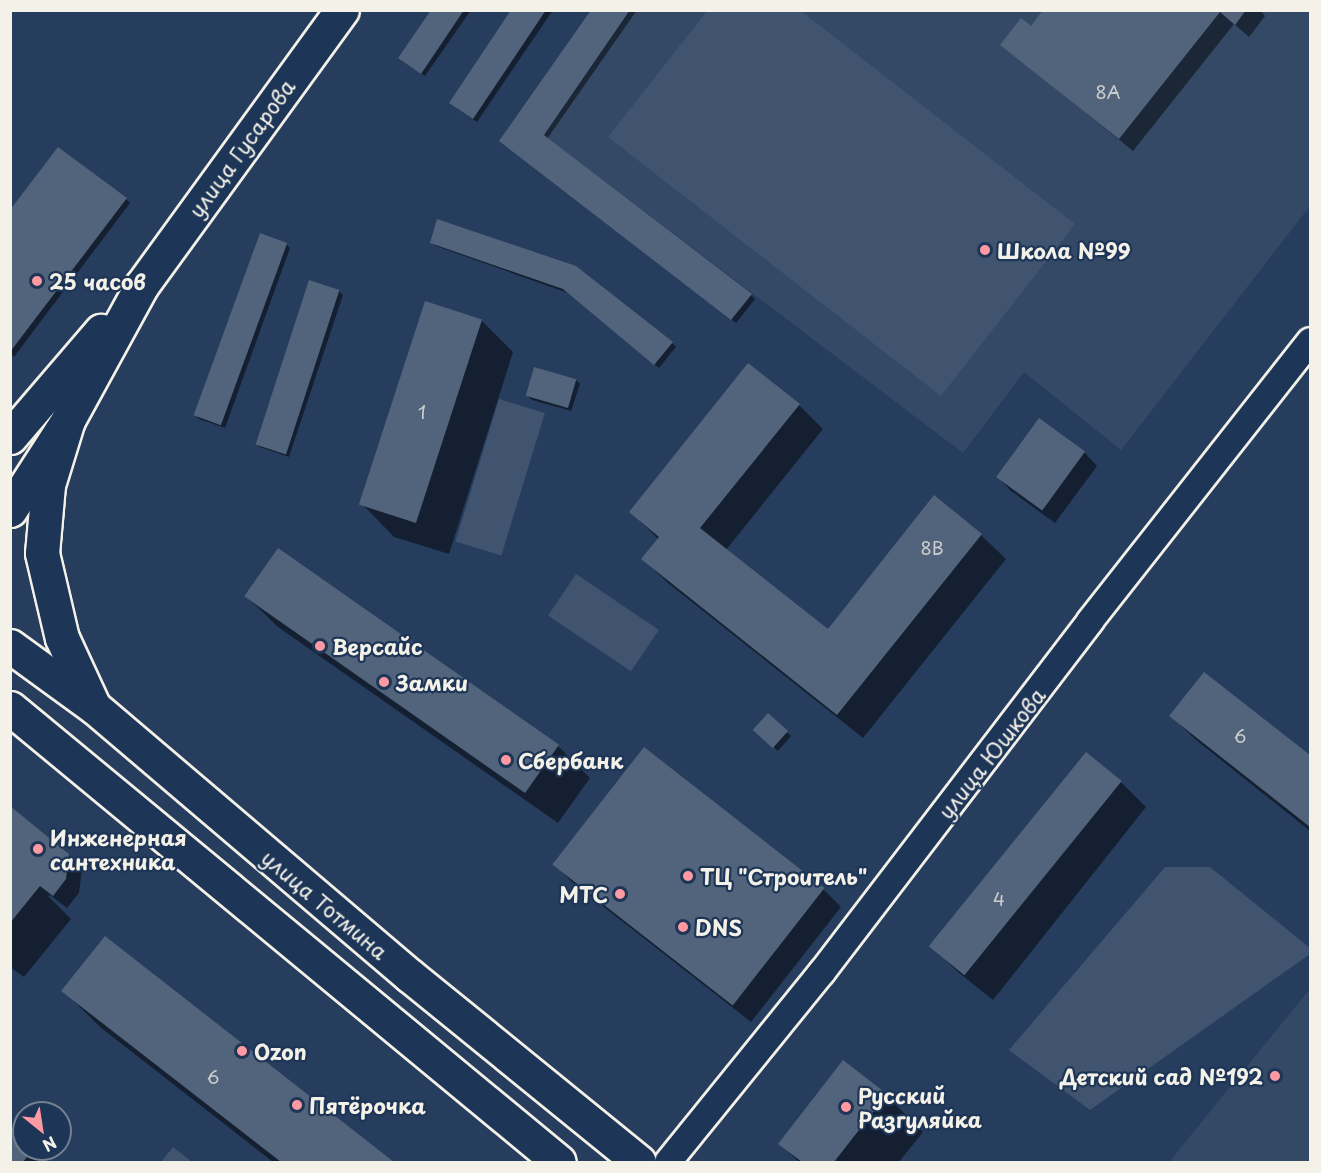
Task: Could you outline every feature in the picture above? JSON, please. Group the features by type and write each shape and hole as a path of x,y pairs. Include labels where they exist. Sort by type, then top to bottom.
{"main road":[{"name":"улица Гусарова","path":"142,285 342,10"},
{"path":"10,437 23,413 142,285"},
{"path":"10,510 68,420 142,285"},
{"path":"68,420 48,485 42,553 62,638 94,707"},
{"name":"улица Тотмина","path":"10,646 94,707 409,975 639,1162"},
{"path":"10,708 560,1162"}],"street":[{"name":"улица Юшкова","path":"668,1162 822,972 1112,593 1311,341"}],"shaded area":[{"name":"Школа №99","path":"630,11 1310,11 1310,206 1121,450 1024,372 963,453 544,135"},
{"path":"707,11 801,11 1075,224 941,396 608,137"},
{"path":"499,399 545,413 501,556 455,541"},
{"path":"576,574 659,630 631,671 548,615"},
{"path":"1165,867 1210,867 1310,948 1310,954 1090,1110 1009,1050"},
{"name":"Детский сад №192","path":"1310,989 1310,1162 1169,1162"},
{"path":"173,1147 192,1162 161,1162"}],"building":[{"path":"431,10 464,10 421,74 398,58"},
{"path":"511,10 546,10 473,119 449,103"},
{"path":"591,10 630,10 544,135 752,294 731,320 499,141"},
{"path":"1043,10 1246,10 1235,25 1220,12 1119,139 1000,45 1021,18 1031,26"},
{"name":"25 часов","path":"58,147 127,198 10,352 10,210"},
{"path":"437,219 576,266 673,342 654,365 563,289 430,243"},
{"path":"260,233 287,243 221,425 194,415"},
{"path":"309,280 339,290 286,454 256,445"},
{"path":"425,301 482,320 416,523 359,505"},
{"path":"748,363 800,404 700,528 828,629 934,495 982,534 837,715 641,559 659,537 629,512"},
{"path":"534,367 576,379 568,408 526,396"},
{"path":"1039,418 1085,452 1042,511 996,477"},
{"path":"278,548 559,745 525,793 244,596"},
{"path":"1204,672 1310,755 1310,827 1169,716"},
{"path":"768,713 788,731 773,748 753,730"},
{"name":"ТЦ \"Строитель\"","path":"644,747 824,888 733,1005 552,864"},
{"path":"1086,752 1122,781 964,975 929,946"},
{"name":"Инженерная сантехника","path":"10,806 69,854 66,879 53,896 40,886 10,923"},
{"path":"105,936 394,1162 281,1162 61,991"},
{"path":"843,1060 887,1094 834,1162 802,1162 778,1144"},
{"path":"10,1134 12,1135 12,1161 24,1161 10,1162"}],"place":[{"name":"Школа №99","path":"985,250"},
{"name":"25 часов","path":"37,281"},
{"name":"Версайс","path":"320,646"},
{"name":"Замки","path":"384,682"},
{"name":"Сбербанк","path":"506,760"},
{"name":"Инженерная сантехника","path":"38,849"},
{"name":"ТЦ \"Строитель\"","path":"688,876"},
{"name":"МТС","path":"620,894"},
{"name":"DNS","path":"683,927"},
{"name":"Ozon","path":"242,1051"},
{"name":"Детский сад №192","path":"1275,1076"},
{"name":"Пятёрочка","path":"297,1105"},
{"name":"Русский Разгуляйка","path":"846,1107"}]}
